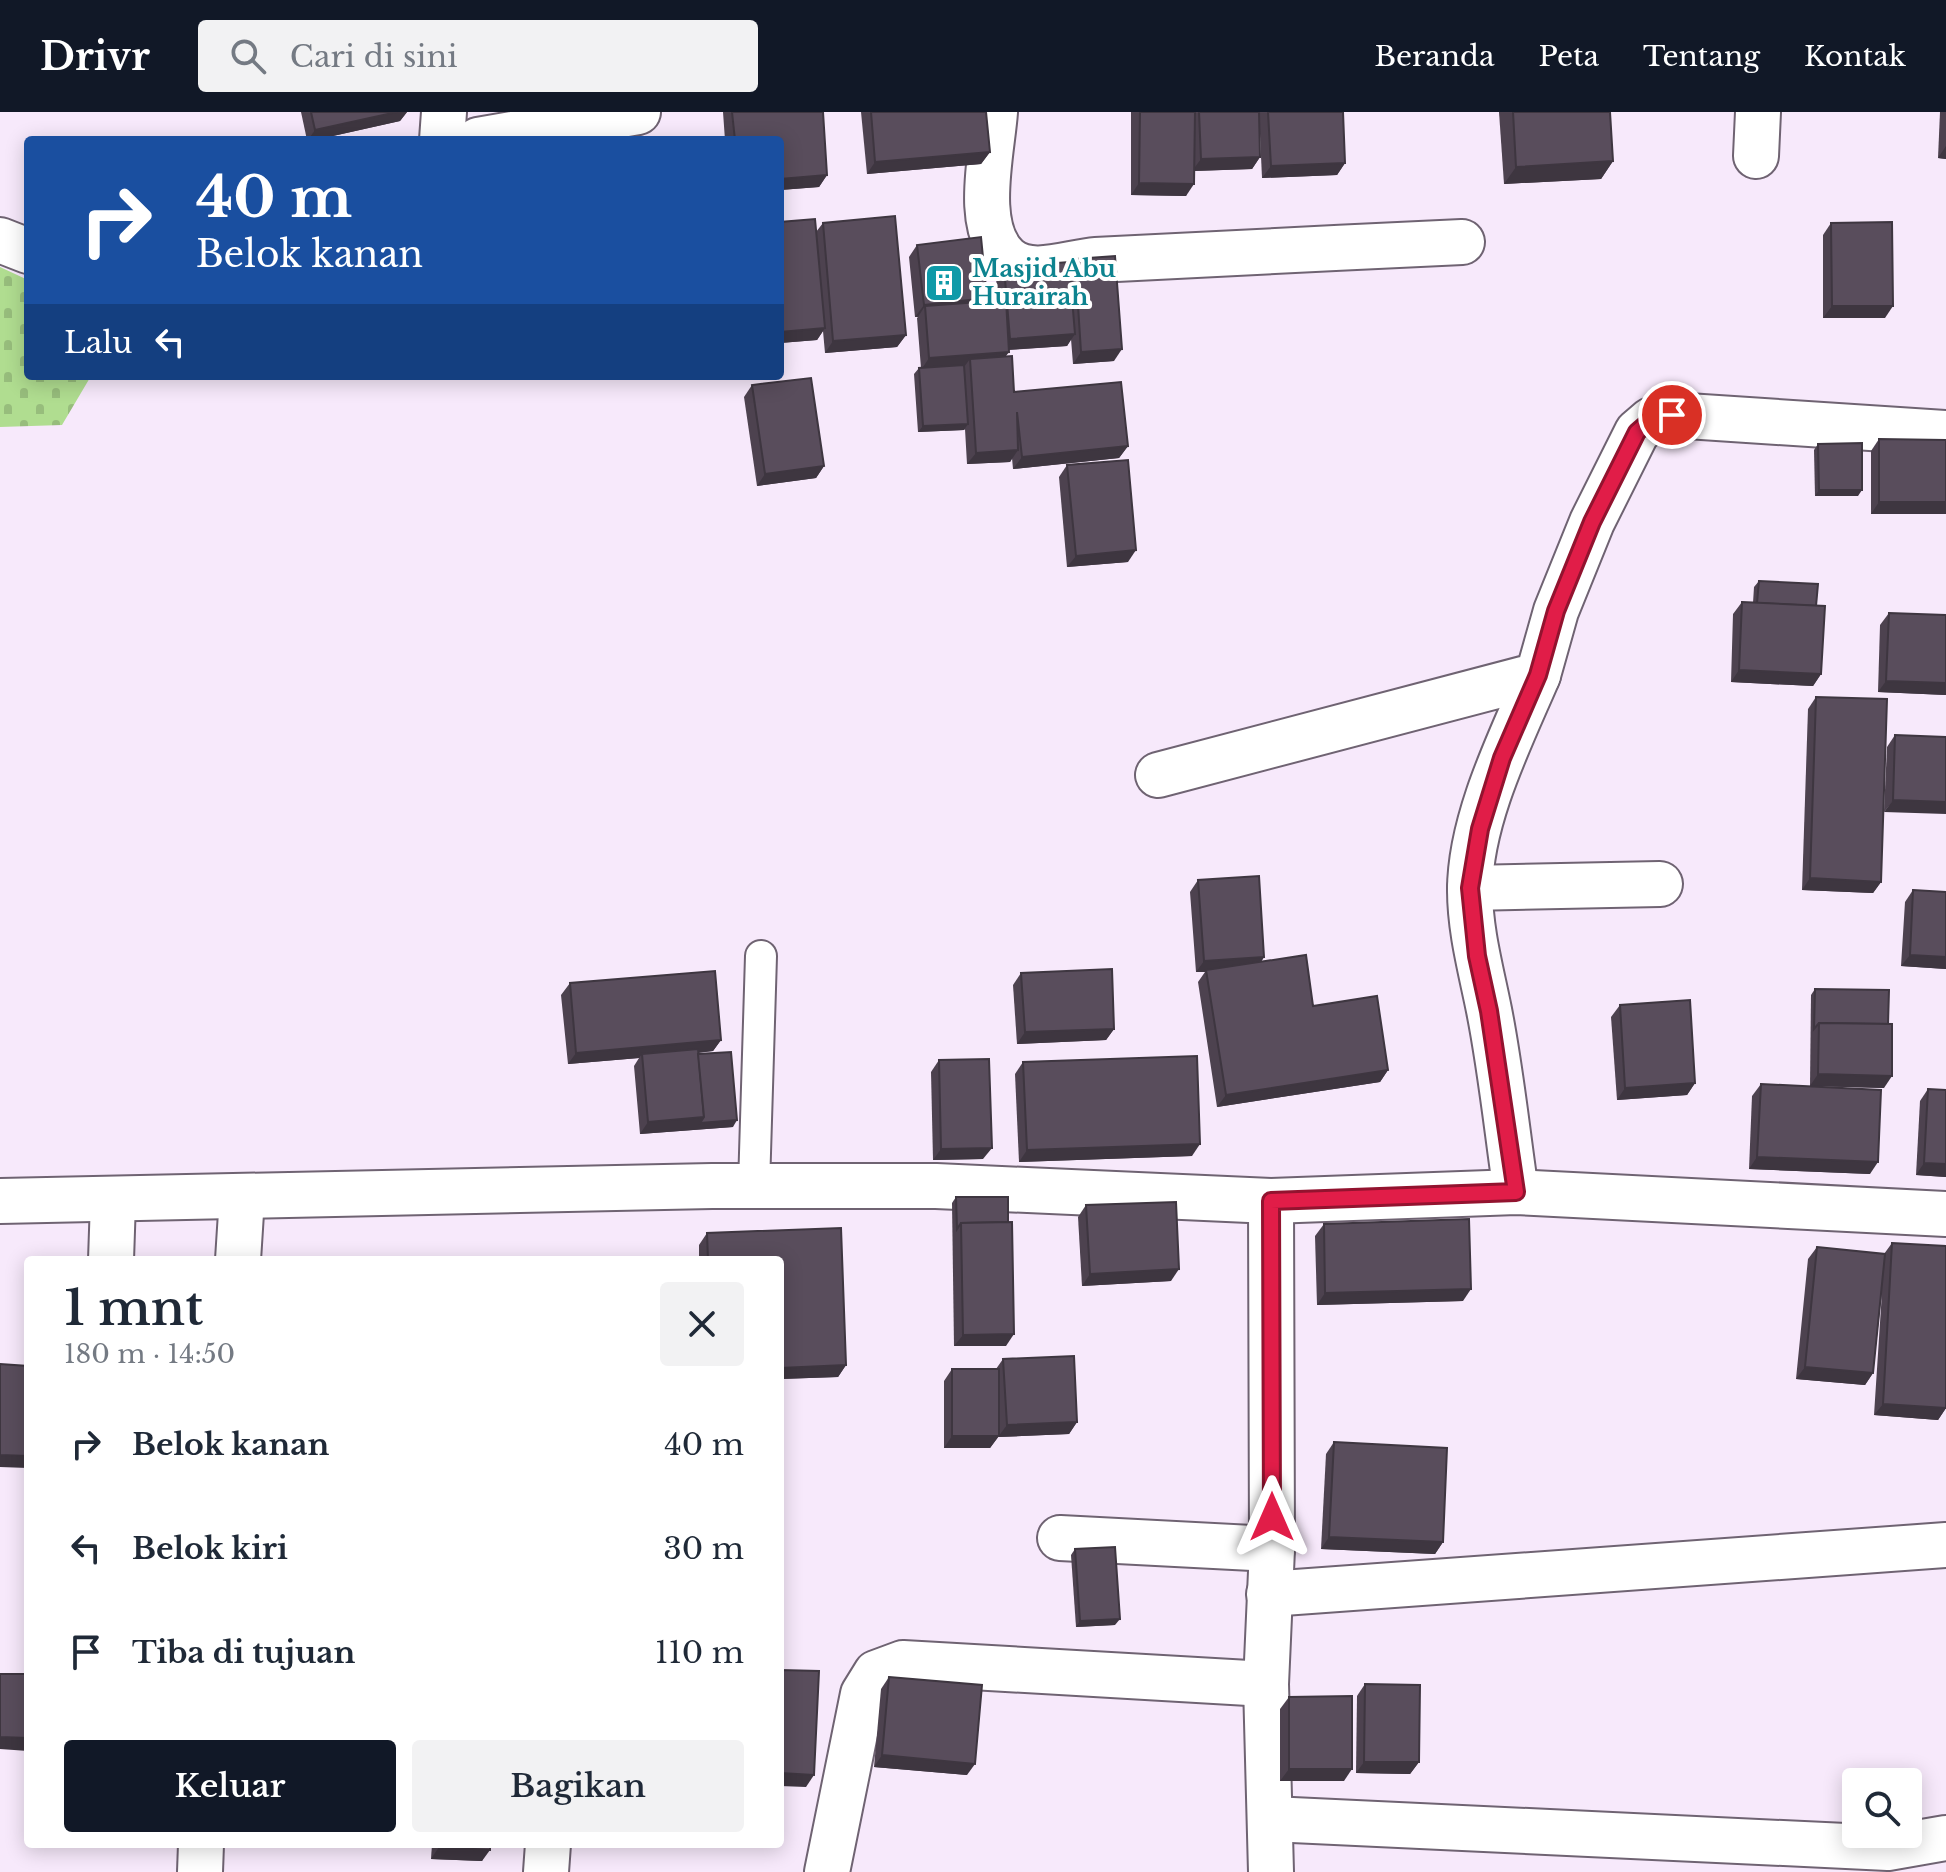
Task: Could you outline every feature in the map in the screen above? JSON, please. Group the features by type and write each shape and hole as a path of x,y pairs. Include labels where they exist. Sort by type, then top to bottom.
{"street":[{"path":"442,136 444,112"},
{"path":"501,136 638,112"},
{"path":"995,112 986,218 991,238 1008,259 1023,268 1091,260 1462,242"},
{"path":"1756,156 1758,112"},
{"path":"0,240 24,249"},
{"path":"1516,1192 1489,1011 1477,956 1470,888 1480,829 1502,758 1538,675 1556,611 1592,522 1637,432 1651,420 1672,415 1946,433"},
{"path":"1158,775 1538,675"},
{"path":"1470,888 1660,884"},
{"path":"0,1201 754,1186 936,1186 1271,1201 1516,1192 1946,1214"},
{"path":"238,1256 242,1197"},
{"path":"111,1256 113,1201"},
{"path":"1271,1201 1272,1549 1266,1684 1271,1872"},
{"path":"1060,1538 1272,1549"},
{"path":"1269,1594 1946,1545"},
{"path":"827,1872 863,1694 876,1673 903,1663 1266,1684"},
{"path":"1271,1819 1888,1848 1946,1838"},
{"path":"200,1872 201,1848"},
{"path":"546,1872 548,1848"}],"lane":[{"path":"754,1186 761,956"}],"green space":[{"path":"0,267 24,278 24,380 89,380 62,425 0,427"}],"building":[{"path":"311,112 397,112 315,130"},
{"path":"732,112 823,112 827,175 784,179 784,136 735,136"},
{"path":"871,112 986,112 990,152 875,162"},
{"path":"1140,112 1195,112 1194,184 1139,183"},
{"path":"1199,112 1259,112 1260,157 1201,159"},
{"path":"1268,112 1343,112 1345,163 1271,166"},
{"path":"1513,112 1610,112 1613,161 1516,167"},
{"path":"895,216 906,335 833,341 823,223"},
{"path":"815,219 825,328 784,332 784,222"},
{"path":"1892,222 1893,306 1832,306 1831,223"},
{"name":"Masjid Abu Hurairah","path":"981,237 987,298 924,305 917,245"},
{"path":"1115,256 1122,349 1081,352 1075,259"},
{"path":"1069,262 1075,334 1010,339 1004,267"},
{"path":"1006,300 1009,352 929,358 925,306"},
{"path":"1012,356 1014,392 1121,382 1128,446 1022,457 1017,412 1018,450 976,453 970,359"},
{"path":"964,365 968,424 923,426 919,368"},
{"path":"811,378 824,466 765,474 752,385"},
{"path":"1879,439 1946,440 1946,502 1879,502"},
{"path":"1862,443 1862,490 1819,490 1818,444"},
{"path":"1128,460 1136,550 1076,556 1067,465"},
{"path":"1759,581 1818,584 1816,606 1757,603"},
{"path":"1742,602 1825,606 1821,674 1739,670"},
{"path":"1889,613 1946,615 1946,683 1886,681"},
{"path":"1816,697 1887,699 1881,882 1810,878"},
{"path":"1895,735 1946,737 1946,802 1893,800"},
{"path":"1259,876 1264,957 1204,961 1198,880"},
{"path":"1913,890 1946,892 1946,957 1910,955"},
{"path":"1306,955 1313,1006 1377,996 1388,1070 1226,1095 1206,970"},
{"path":"1112,969 1114,1029 1025,1032 1021,973"},
{"path":"715,971 721,1040 576,1053 570,983"},
{"path":"1815,989 1889,990 1888,1024 1819,1023 1814,1029"},
{"path":"1690,1000 1695,1083 1625,1088 1620,1005"},
{"path":"1819,1023 1892,1024 1892,1076 1818,1074"},
{"path":"698,1049 704,1117 648,1122 642,1054"},
{"path":"731,1052 737,1120 700,1123 704,1117 698,1054"},
{"path":"1197,1056 1200,1144 1027,1150 1023,1062"},
{"path":"989,1059 992,1148 941,1149 939,1060"},
{"path":"1761,1084 1881,1090 1878,1162 1757,1157"},
{"path":"1928,1089 1946,1090 1946,1164 1924,1163"},
{"path":"956,1197 1008,1197 1008,1222 961,1223 957,1229"},
{"path":"1176,1202 1179,1269 1090,1274 1086,1205"},
{"path":"1469,1219 1471,1289 1325,1293 1324,1224"},
{"path":"1012,1222 1014,1334 963,1335 961,1223"},
{"path":"841,1228 846,1365 784,1368 784,1256 708,1256 707,1233"},
{"path":"1892,1243 1946,1246 1946,1408 1883,1404"},
{"path":"1817,1247 1885,1254 1873,1373 1805,1367"},
{"path":"1074,1356 1077,1422 1007,1425 1003,1359"},
{"path":"0,1364 24,1366 24,1456 0,1455"},
{"path":"952,1369 999,1369 999,1436 952,1436"},
{"path":"1334,1442 1447,1448 1443,1542 1329,1537"},
{"path":"1115,1547 1120,1619 1080,1621 1075,1549"},
{"path":"784,1670 819,1671 814,1775 784,1773"},
{"path":"0,1674 24,1674 24,1738 0,1737"},
{"path":"889,1677 982,1685 975,1764 882,1755"},
{"path":"1365,1684 1420,1685 1419,1762 1364,1762"},
{"path":"1352,1696 1352,1769 1289,1769 1289,1697"}],"place":[{"name":"Masjid Abu Hurairah","path":"944,283"}],"route":[{"path":"1272,1517 1271,1201 1516,1192 1489,1011 1477,956 1470,888 1480,829 1502,758 1538,675 1556,611 1592,522 1637,432 1651,420 1672,415"}]}
